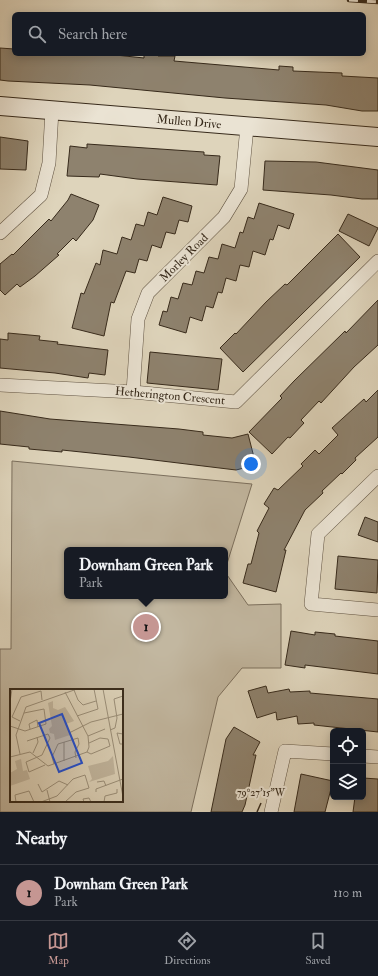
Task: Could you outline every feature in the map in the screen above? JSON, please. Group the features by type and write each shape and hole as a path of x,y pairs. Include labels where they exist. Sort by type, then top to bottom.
{"street":[{"name":"Mullen Drive","path":"0,106 378,137"},
{"path":"0,233 41,195 49,163 52,110"},
{"name":"Morley Road","path":"133,392 138,319 148,293 224,217 241,189 246,127"},
{"name":"Hetherington Crescent","path":"0,385 133,392 236,402 378,261"},
{"path":"378,476 318,534 310,604 378,610"},
{"path":"271,812 285,751 330,754"},
{"path":"366,756 378,757"}],"shaded area":[{"path":"12,461 252,484 228,560 228,547 64,547 64,599 228,599 228,576 248,605 281,604 281,668 242,668 218,697 191,812 0,812 0,649 11,649"}],"building":[{"path":"0,48 12,49 12,56 125,56 144,58 144,56 175,56 174,61 279,70 279,66 293,67 293,71 342,73 342,76 378,78 378,111 362,111 326,105 225,98 90,85 0,80"},
{"path":"0,137 28,141 26,170 0,169"},
{"path":"87,144 204,152 204,155 220,156 217,185 137,179 100,174 99,177 67,176 70,146 87,148"},
{"path":"265,161 316,162 378,170 378,199 362,199 263,190"},
{"path":"71,194 99,205 93,220 76,241 73,238 57,254 59,255 35,276 20,287 17,284 5,295 0,290 0,264 12,254 13,255 49,219 51,221"},
{"path":"163,197 192,206 188,222 179,220 175,234 166,232 161,248 152,245 147,261 139,259 135,273 126,271 114,303 111,302 104,336 72,328 81,293 84,294 96,263 100,265 103,250 117,254 122,237 131,240 136,224 144,226 148,212 157,215"},
{"path":"259,203 294,214 289,229 278,225 273,240 270,239 265,255 253,251 249,267 240,265 236,281 226,278 222,293 218,292 213,308 206,306 202,321 190,317 186,333 159,325 163,311 167,312 171,297 178,299 183,283 192,285 196,271 204,273 209,257 218,259 222,244 235,248 240,232 243,233 248,217 254,219"},
{"path":"348,214 378,228 369,246 339,231"},
{"path":"338,234 360,257 243,372 220,348 235,333 236,334 285,284 287,285"},
{"path":"378,300 378,345 354,367 321,403 319,401 301,420 304,423 272,454 249,432 282,398 280,396 294,381 345,331 346,333"},
{"path":"8,333 40,336 39,340 58,342 57,344 108,350 105,375 89,373 88,378 55,373 0,368 0,339 8,340"},
{"path":"150,352 222,359 218,390 147,383"},
{"path":"378,390 378,437 355,458 356,460 342,474 341,473 322,491 323,493 305,510 284,550 286,550 276,592 243,583 248,564 251,564 259,533 257,531 269,508 264,504 274,488 278,490 303,466 301,464 315,450 319,454 338,435 332,428 364,399 366,402"},
{"path":"0,411 50,419 179,429 203,432 203,435 232,438 248,434 256,465 236,470 62,450 62,452 29,449 29,447 0,444"},
{"path":"365,517 378,522 378,542 358,535"},
{"path":"338,556 378,560 377,593 335,589"},
{"path":"291,631 315,635 315,632 335,634 335,636 378,641 378,674 305,665 305,668 285,665"},
{"path":"266,686 268,693 289,689 290,692 310,691 310,693 378,699 378,732 366,731 366,728 341,728 314,725 314,723 298,724 297,716 277,720 276,712 257,718 248,691"},
{"path":"234,727 260,742 253,755 256,755 245,805 242,812 211,812 226,739"},
{"path":"301,774 330,780 330,793 325,812 294,812"},
{"path":"366,778 378,779 378,812 353,812 355,800 366,800"}],"railway":[{"path":"349,0 378,2"}],"place":[{"name":"Downham Green Park","path":"146,627"}]}
